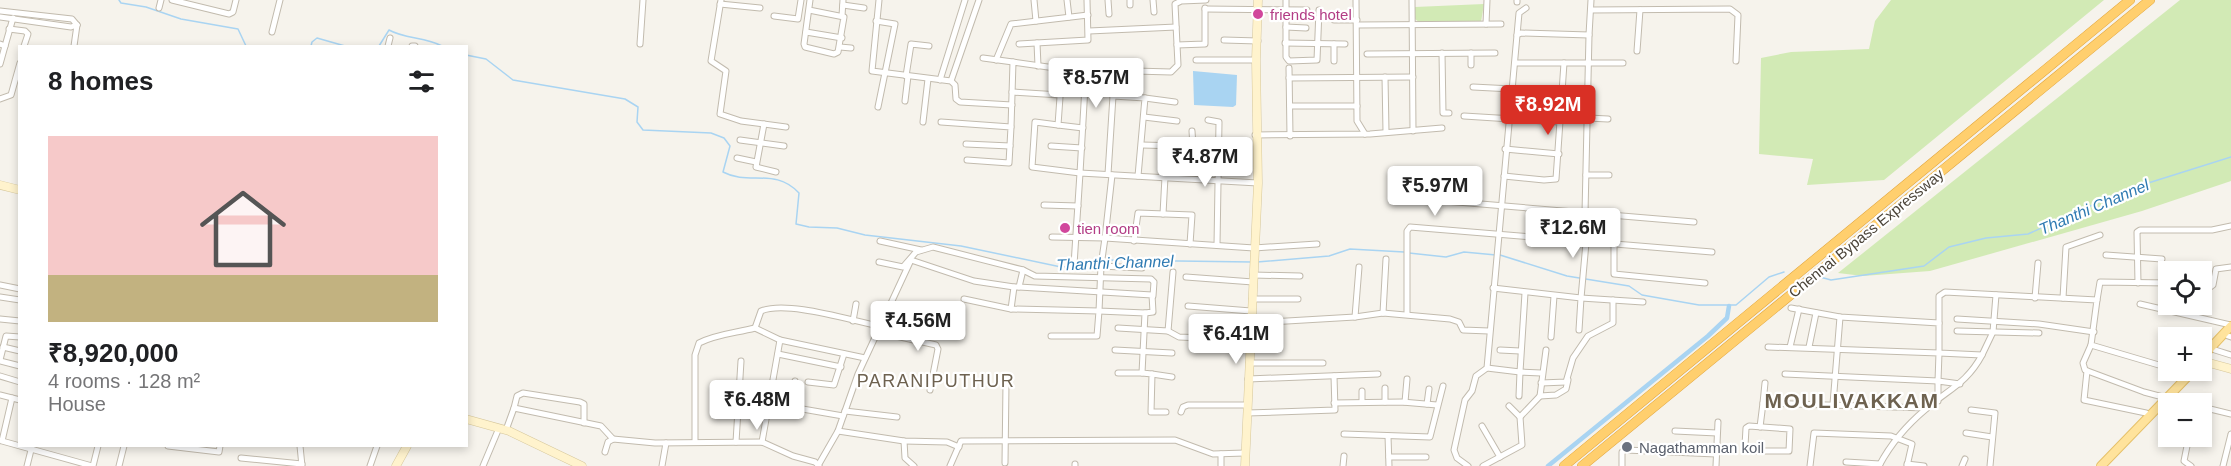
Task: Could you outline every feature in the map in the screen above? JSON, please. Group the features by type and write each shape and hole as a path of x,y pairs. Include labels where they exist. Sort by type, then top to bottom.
{"highway":[{"name":"Chennai Bypass Expressway","path":"1564,466 2130,0"},
{"name":"Chennai Bypass Expressway","path":"1582,466 2150,0"}],"main road":[{"path":"2212,350 2231,326"},
{"path":"2212,353 2230,336"},
{"path":"2170,393 2180,381"},
{"path":"2099,465 2146,413 2158,404"},
{"path":"2099,465 2158,406"}],"street":[{"path":"159,8 161,0"},
{"path":"172,0 229,14 233,12 237,0"},
{"path":"272,32 280,0"},
{"path":"639,44 643,0"},
{"path":"774,16 798,20 801,0"},
{"path":"810,0 804,44 808,50 834,54 838,52 842,38 843,2 864,8"},
{"path":"879,0 871,70 885,75 951,81 955,85 956,99 960,102 1012,105"},
{"path":"940,80 965,0"},
{"path":"951,81 979,0"},
{"path":"1034,0 1036,21"},
{"path":"1067,0 1069,17"},
{"path":"1019,44 1087,41 1089,31 1087,0"},
{"path":"1108,0 1109,14"},
{"path":"1153,0 1154,12"},
{"path":"983,58 1062,69 1172,72 1178,65 1176,27 1175,2 1206,0 1205,44 1177,45"},
{"path":"1245,466 1258,183 1255,135 1258,0"},
{"path":"1286,0 1285,43 1286,58 1289,60 1317,60 1319,9"},
{"path":"1356,0 1358,123 1365,134"},
{"path":"1412,0 1413,131"},
{"path":"1486,24 1487,0"},
{"path":"1585,213 1591,0"},
{"path":"760,8 720,2 711,61 726,71 720,114 786,127"},
{"path":"1487,368 1519,13 1526,8"},
{"path":"1205,9 1307,10"},
{"path":"809,10 842,16"},
{"path":"1591,10 1734,11 1738,15 1736,61"},
{"path":"1637,51 1640,10"},
{"path":"0,11 42,23 77,25"},
{"path":"996,60 1011,24 1088,15"},
{"path":"0,64 2,45 12,16"},
{"path":"42,23 43,16"},
{"path":"0,17 43,16 72,19 77,25 74,45"},
{"path":"1334,20 1412,25 1501,24"},
{"path":"876,21 895,24 878,107"},
{"path":"9,27 28,34 24,45"},
{"path":"1089,31 1176,27"},
{"path":"1286,27 1306,28"},
{"path":"806,32 842,38"},
{"path":"1517,35 1521,33 1589,35"},
{"path":"388,45 390,39"},
{"path":"1224,40 1258,41"},
{"path":"1285,43 1345,44"},
{"path":"905,101 911,44 929,46"},
{"path":"950,44 963,48"},
{"path":"1037,44 1038,66"},
{"path":"1334,44 1334,61"},
{"path":"840,47 851,48"},
{"path":"864,50 873,51"},
{"path":"1442,53 1443,113 1449,113"},
{"path":"1471,53 1471,65"},
{"path":"1367,54 1495,53"},
{"path":"1196,60 1256,60"},
{"path":"967,160 1010,163 1013,62"},
{"path":"1515,63 1623,63"},
{"path":"1504,176 1554,180 1558,177 1564,63"},
{"path":"1289,68 1290,136"},
{"path":"1058,125 1062,69"},
{"path":"1074,265 1086,69"},
{"path":"0,99 11,95 18,70"},
{"path":"1051,336 1097,336 1101,262 1106,238 1114,70"},
{"path":"1385,77 1386,132"},
{"path":"1289,78 1413,77"},
{"path":"923,122 928,79"},
{"path":"1473,87 1512,89"},
{"path":"1012,92 1060,95"},
{"path":"1113,96 1176,102"},
{"path":"1138,176 1145,98"},
{"path":"1290,106 1357,106"},
{"path":"1464,116 1560,123"},
{"path":"1144,117 1177,121"},
{"path":"1588,118 1608,119"},
{"path":"1208,120 1219,121 1216,179 1217,245"},
{"path":"1083,128 1035,122 1032,167 1080,173 1258,183"},
{"path":"941,123 1011,127"},
{"path":"764,124 756,162 759,169 776,172"},
{"path":"1255,135 1365,134 1442,128"},
{"path":"1192,131 1192,146"},
{"path":"740,140 784,146"},
{"path":"966,144 1010,146"},
{"path":"1142,145 1217,147"},
{"path":"1051,146 1082,148"},
{"path":"1505,149 1559,154"},
{"path":"736,158 756,162"},
{"path":"1586,175 1609,175"},
{"path":"1163,214 1165,177"},
{"path":"0,185 18,190"},
{"path":"1433,200 1694,222"},
{"path":"1044,205 1078,206"},
{"path":"1134,241 1138,213 1192,214 1190,244"},
{"path":"1614,216 1614,274 1705,283"},
{"path":"2138,283 2137,232 2140,230 2212,230 2231,226"},
{"path":"1407,314 1407,231 1410,227 1712,252"},
{"path":"2063,298 2066,247 2100,235"},
{"path":"1052,237 1106,238 1254,248 1317,244"},
{"path":"880,242 921,250 933,247 1023,270 1035,276 1151,279 1154,282 1153,312 1145,313 1011,309 963,299"},
{"path":"1579,330 1586,243"},
{"path":"879,262 903,267 921,250"},
{"path":"2106,255 2162,259"},
{"path":"1383,313 1386,259"},
{"path":"911,260 974,281 1016,287 1154,296"},
{"path":"604,452 608,442 613,439 666,442 762,442 819,465 838,431 865,358 911,260"},
{"path":"1101,262 1142,268"},
{"path":"2035,298 2038,263"},
{"path":"1355,317 1359,267"},
{"path":"2212,285 2216,269 2231,267"},
{"path":"1011,309 1023,270"},
{"path":"1168,331 1173,272"},
{"path":"1186,277 1300,276"},
{"path":"2158,284 2100,282 2094,332 2083,367 2087,371 2158,395"},
{"path":"0,285 18,289"},
{"path":"1493,288 1525,294 1643,302"},
{"path":"1938,401 1939,299 1942,293 2097,300"},
{"path":"1520,396 1520,351 1525,294"},
{"path":"1551,337 1554,296"},
{"path":"1846,462 1880,465 1899,437 1927,408 1972,374 1993,332 1996,296"},
{"path":"0,297 18,300"},
{"path":"1252,299 1298,299"},
{"path":"1520,417 1540,396 1564,392 1572,361 1588,336 1612,324 1613,300"},
{"path":"853,321 856,304"},
{"path":"2140,304 2231,326"},
{"path":"1188,306 1251,311"},
{"path":"755,328 761,311 778,307 811,311 853,321 936,345 938,349 930,390"},
{"path":"1791,308 1840,317 1939,322"},
{"path":"1790,347 1799,309"},
{"path":"1142,374 1145,313"},
{"path":"1251,322 1355,317 1383,313 1450,319 1459,322 1463,330 1489,331"},
{"path":"1809,348 1816,313"},
{"path":"1833,404 1840,317"},
{"path":"0,319 18,321"},
{"path":"1957,319 2040,324 2094,332"},
{"path":"694,442 695,355 699,343 720,334 738,334 755,328 780,340 865,358"},
{"path":"1118,328 1168,331 1177,337 1225,339 1231,335 1250,335"},
{"path":"1957,332 2039,333"},
{"path":"18,337 6,336 0,361 18,366"},
{"path":"762,442 780,340"},
{"path":"2091,345 2158,365"},
{"path":"3,347 18,351"},
{"path":"1768,347 1982,355"},
{"path":"1115,350 1172,353"},
{"path":"1500,350 1520,351"},
{"path":"1540,396 1541,373 1546,350"},
{"path":"2215,350 2231,354"},
{"path":"778,354 841,367"},
{"path":"808,382 834,385 844,354"},
{"path":"736,442 741,361"},
{"path":"1249,363 1323,363"},
{"path":"2212,364 2231,369"},
{"path":"1468,466 1457,458 1454,450 1465,400 1472,391 1476,376 1487,368 1541,373"},
{"path":"2087,371 2082,397 2084,400 2146,413"},
{"path":"1118,373 1172,376"},
{"path":"1152,374 1151,412 1166,412"},
{"path":"1248,379 1378,374"},
{"path":"1785,374 1960,384"},
{"path":"0,376 18,381"},
{"path":"1180,412 1188,405 1247,409 1335,410 1334,376"},
{"path":"1405,402 1407,379"},
{"path":"1541,383 1568,380"},
{"path":"795,381 791,407 844,414 897,417"},
{"path":"1005,463 1006,383"},
{"path":"1760,427 1765,383"},
{"path":"1344,434 1430,437 1443,386"},
{"path":"1385,388 1385,402"},
{"path":"1427,404 1429,389"},
{"path":"1362,391 1362,402"},
{"path":"485,465 514,408 517,396 523,393 580,402 584,404 584,423"},
{"path":"0,394 18,400"},
{"path":"12,398 1,444 18,446"},
{"path":"1334,403 1405,402 1437,405"},
{"path":"1763,403 1927,408"},
{"path":"1483,466 1522,445 1520,417 1509,406"},
{"path":"514,408 606,429 613,439"},
{"path":"2212,409 2231,414"},
{"path":"1971,410 1994,412 1990,466"},
{"path":"468,420 502,429 582,466"},
{"path":"1716,466 1718,422"},
{"path":"1482,426 1500,457"},
{"path":"1760,427 1790,429 1789,451 1748,451 1745,446 1746,429 1760,427"},
{"path":"838,431 904,441 947,442 959,447"},
{"path":"1675,431 1717,433"},
{"path":"1810,466 1814,433 1899,437 1912,444 1907,465 1924,466"},
{"path":"1966,433 1992,437"},
{"path":"2223,466 2231,434"},
{"path":"1388,436 1389,466"},
{"path":"950,466 961,441 1004,439 1074,442 1175,440 1206,453 1245,453"},
{"path":"904,441 905,458 914,466"},
{"path":"662,466 666,442"},
{"path":"27,466 32,448 92,466 98,447"},
{"path":"119,466 124,447"},
{"path":"176,447 219,452 220,447"},
{"path":"241,458 302,465 300,447"},
{"path":"369,466 377,447"},
{"path":"396,466 406,447"},
{"path":"2187,447 2184,461 2191,466"},
{"path":"1622,466 1622,452 1626,450 1716,454"},
{"path":"1221,454 1221,466"},
{"path":"1343,466 1344,456"},
{"path":"1389,457 1426,457"},
{"path":"1962,466 1965,459"}],"green space":[{"path":"1891,0 2104,0 1884,180 1807,185 1813,159 1759,154 1761,58 1791,52 1869,49 1875,21"},
{"path":"2180,0 2231,0 2231,181 2142,211 1930,271 1863,276 1838,273"},
{"path":"1484,4 1481,22 1419,22 1415,19 1415,7"}],"water":[{"path":"1193,71 1237,75 1236,105 1233,107 1194,105"}],"waterway":[{"name":"Thanthi Channel","path":"119,0 121,3 146,7 181,19 238,29 246,45"},
{"name":"Thanthi Channel","path":"380,45 389,30 439,45"},
{"name":"Thanthi Channel","path":"311,45 317,38 342,45"},
{"name":"Thanthi Channel","path":"468,55 486,59 513,80 625,99 638,107 637,122 643,130 711,133 724,138 730,146 723,172 742,178 771,179 790,185 799,193 796,224 961,246 1061,267 1099,260"},
{"name":"Thanthi Channel","path":"1820,277 1831,280 1924,266 1949,247 1986,238 2028,234 2126,190 2231,157"},
{"name":"Thanthi Channel","path":"1257,262 1329,256 1350,249 1404,252"},
{"name":"Thanthi Channel","path":"1409,253 1446,257 1464,252 1496,255"},
{"name":"Thanthi Channel","path":"1500,255 1567,276 1629,286 1642,295 1699,305 1736,305 1769,277 1784,272"},
{"name":"Thanthi Channel","path":"1104,260 1252,262"},
{"path":"1548,466 1708,336 1727,318 1729,306"}],"place":[{"name":"friends hotel","path":"1258,14"},
{"name":"tien room","path":"1065,228"},
{"name":"Nagathamman koil","path":"1627,447"}],"district":[{"name":"PARANIPUTHUR","path":"936,381"},
{"name":"MOULIVAKKAM","path":"1852,400"}]}
